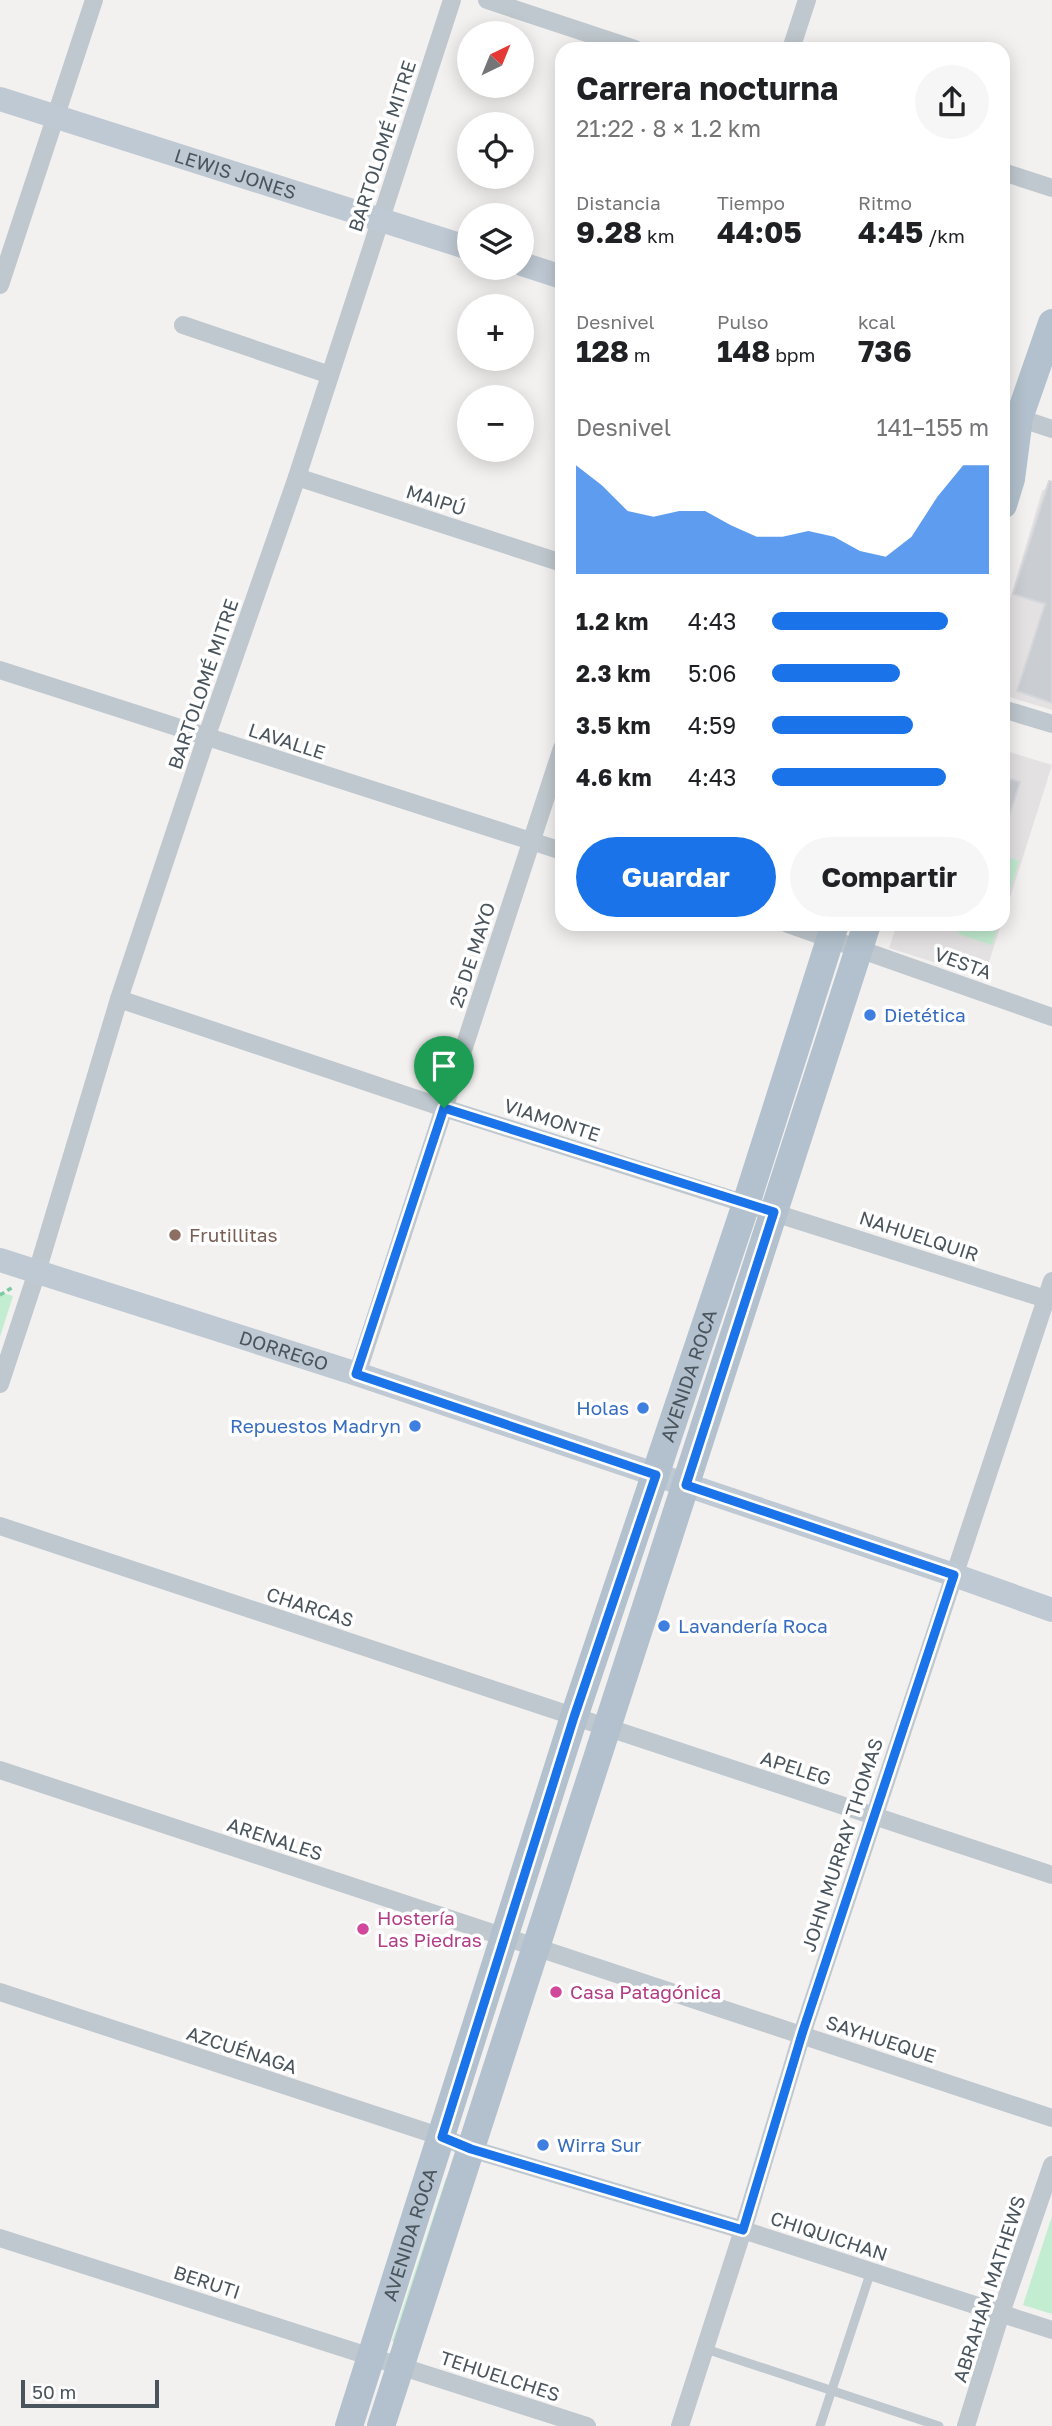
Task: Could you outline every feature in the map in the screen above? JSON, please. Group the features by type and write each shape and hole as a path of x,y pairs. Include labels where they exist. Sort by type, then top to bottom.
{"main road":[{"name":"LEWIS JONES","path":"0,99 457,244"},
{"path":"534,268 555,275"},
{"path":"1010,482 1011,415 1052,323"},
{"name":"AVENIDA ROCA","path":"349,2426 574,1717 746,1204 833,931"},
{"name":"AVENIDA ROCA","path":"381,2426 863,936"},
{"name":"DORREGO","path":"0,1260 356,1374 1052,1610"}],"street":[{"path":"0,285 94,0"},
{"name":"BARTOLOMÉ MITRE","path":"0,1384 37,1272 119,999 330,375 452,0"},
{"path":"487,0 614,42"},
{"path":"793,42 807,0"},
{"path":"1010,174 1052,188"},
{"path":"183,325 330,375"},
{"path":"1011,415 1052,429"},
{"name":"MAIPÚ","path":"296,477 555,561"},
{"name":"LAVALLE","path":"0,670 555,849"},
{"path":"1010,711 1052,724"},
{"name":"25 DE MAYO","path":"356,1374 555,769"},
{"path":"833,931 863,936"},
{"name":"VESTA","path":"863,936 1052,1017"},
{"name":"VIAMONTE","path":"119,999 444,1108 774,1212"},
{"name":"NAHUELQUIR","path":"774,1212 1049,1300"},
{"name":"JOHN MURRAY THOMAS","path":"681,2426 802,2034 954,1575 1049,1300 1052,1280"},
{"name":"CHARCAS","path":"0,1526 607,1728"},
{"name":"APELEG","path":"607,1728 1052,1875"},
{"name":"ARENALES","path":"0,1770 536,1948"},
{"name":"SAYHUEQUE","path":"536,1948 1052,2118"},
{"name":"AZCUÉNAGA","path":"0,1992 442,2137 471,2149"},
{"name":"CHIQUICHAN","path":"471,2149 743,2230 1052,2330"},
{"name":"ABRAHAM MATHEWS","path":"966,2426 1001,2313 1052,2165"},
{"name":"BERUTI","path":"0,2238 401,2367"},
{"name":"TEHUELCHES","path":"401,2367 587,2426"}],"lane":[{"path":"820,2426 871,2271"},
{"path":"706,2350 939,2426"}],"shaded area":[{"path":"1052,484 1052,710 1010,697 1010,599 1042,491"},
{"path":"1010,752 1052,765 1010,898"},
{"path":"895,931 999,931 984,978 889,948"}],"green space":[{"path":"1010,858 1019,861 1010,889"},
{"path":"959,931 996,931 992,945 958,934"},
{"path":"0,1292 13,1296 0,1337"},
{"path":"446,2178 451,2179 397,2343 392,2341"},
{"path":"1052,2216 1052,2314 1023,2305"}],"building":[{"path":"1049,481 1052,482 1052,703 1017,691 1045,604 1013,594"},
{"path":"1010,779 1020,782 1010,813"}],"place":[{"name":"Dietética","path":"870,1015"},
{"name":"Frutillitas","path":"175,1235"},
{"name":"Holas","path":"643,1408"},
{"name":"Repuestos Madryn","path":"415,1426"},
{"name":"Lavandería Roca","path":"664,1626"},
{"name":"Hostería Las Piedras","path":"363,1929"},
{"name":"Casa Patagónica","path":"556,1992"},
{"name":"Wirra Sur","path":"543,2145"}],"route":[{"path":"444,1108 774,1212 686,1485 954,1575 802,2034 743,2230 471,2149 442,2137 574,1717 656,1475 356,1374 444,1108"}]}
